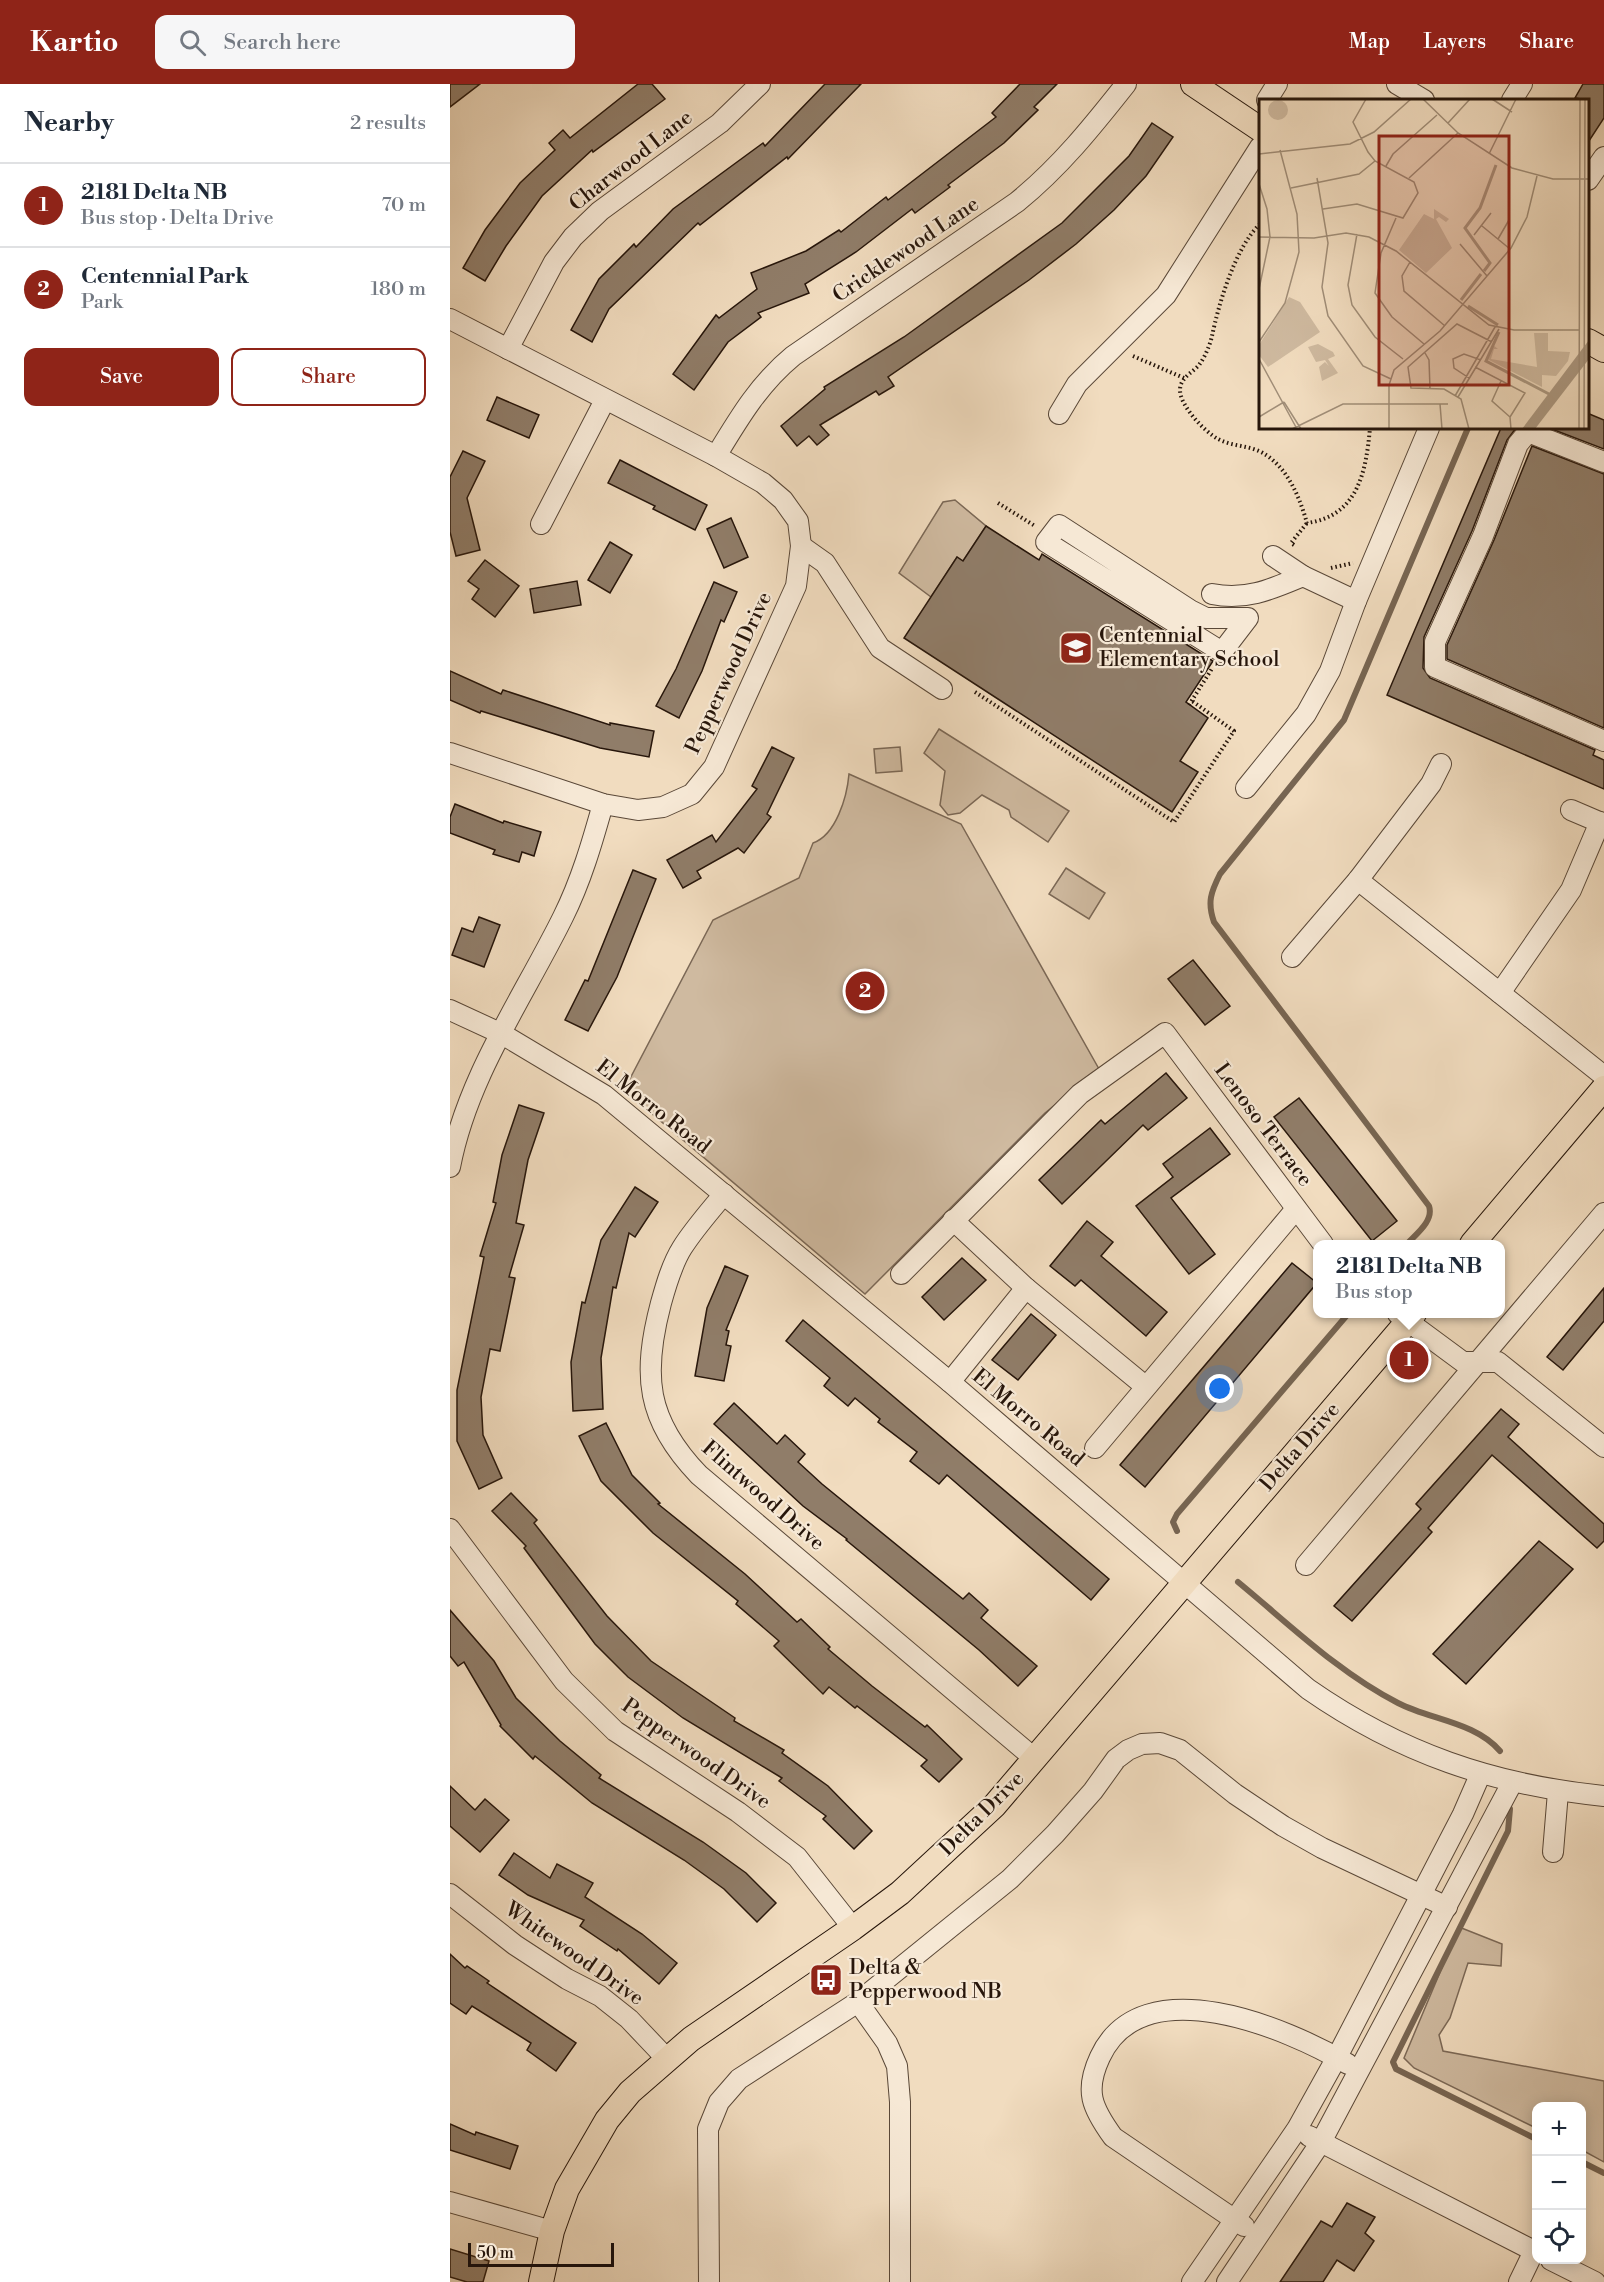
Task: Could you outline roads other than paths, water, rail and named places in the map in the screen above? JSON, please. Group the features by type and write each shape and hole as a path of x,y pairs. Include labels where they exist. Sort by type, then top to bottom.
{"main road":[{"path":"1192,84 1257,121"},
{"path":"1589,342 1604,350"},
{"path":"1476,1240 1604,1088"},
{"name":"Delta Drive","path":"541,2282 552,2231 567,2189 607,2120 630,2092 666,2058 853,1928 948,1851 994,1806 1405,1318"}],"street":[{"name":"Charwood Lane","path":"508,349 554,262 573,237 600,211 720,123 760,84"},
{"name":"Cricklewood Lane","path":"716,456 752,396 770,375 793,356 1017,202 1075,149 1126,84"},
{"path":"1267,99 1277,84"},
{"path":"1397,84 1422,99"},
{"path":"1513,99 1522,84"},
{"path":"1059,414 1077,384 1166,295 1259,149"},
{"path":"1589,177 1604,157"},
{"name":"Pepperwood Drive","path":"450,319 716,456 762,483 783,500 798,521 801,546 796,586 714,766 692,794 663,807 638,810 603,804 450,753"},
{"path":"541,524 605,400"},
{"path":"1246,788 1306,714 1329,671 1429,429"},
{"path":"1604,462 1529,430 1518,444 1483,536 1435,642 1435,667 1604,741"},
{"path":"1059,525 1206,618 1248,618 1222,652 1046,542 1051,535 1059,525"},
{"path":"801,546 825,562 879,648 942,689"},
{"path":"1273,556 1303,576 1356,601"},
{"path":"1212,594 1229,598 1257,595 1303,576"},
{"path":"1292,957 1358,880 1431,784 1441,764"},
{"path":"450,1167 464,1114 584,871 603,804"},
{"path":"1500,993 1571,890 1602,823 1571,810"},
{"path":"1358,880 1604,1076"},
{"name":"El Morro Road","path":"450,1010 502,1034 604,1095 950,1382 1308,1689 1342,1713 1427,1756 1479,1775 1558,1792 1604,1796"},
{"name":"Lenoso Terrace","path":"953,1220 1080,1094 1165,1033 1319,1240"},
{"name":"Flintwood Drive","path":"724,1194 681,1250 666,1285 657,1320 649,1366 654,1402 675,1450 699,1475 1035,1759"},
{"path":"1095,1448 1296,1209"},
{"path":"1306,1565 1604,1213"},
{"path":"901,1274 953,1220 1026,1288 1145,1386"},
{"path":"950,1382 1026,1288"},
{"path":"1409,1318 1463,1362 1498,1362 1604,1448"},
{"name":"Pepperwood Drive","path":"450,1529 564,1681 615,1731 746,1817 797,1857 853,1928"},
{"path":"710,2282 708,2129 719,2102 739,2079 858,2002 1010,1879 1093,1791 1116,1759 1142,1744 1160,1743 1180,1750 1235,1794 1283,1826 1322,1848 1446,1907"},
{"path":"1192,2282 1296,2129 1337,2057 1463,1814 1479,1775"},
{"path":"1227,2282 1321,2142 1512,1783"},
{"path":"1553,1852 1558,1792"},
{"name":"Whitewood Drive","path":"450,1894 515,1945 567,1979 600,1996 628,2019 666,2058"},
{"path":"858,2002 887,2043 897,2066 900,2102 900,2282"},
{"path":"1260,2235 1113,2137 1100,2119 1091,2098 1092,2074 1103,2051 1116,2033 1138,2019 1168,2010 1189,2010 1233,2016 1284,2032 1337,2057 1358,2070"},
{"path":"1296,2129 1532,2249"},
{"path":"450,2202 552,2231"},
{"path":"1519,2282 1533,2264"},
{"path":"1560,2264 1595,2282"}],"waterway":[{"path":"1411,1240 1427,1222 1429,1206 1214,922 1210,903 1220,874 1344,720 1468,429"},
{"path":"1177,1531 1173,1522 1177,1514 1345,1318"},
{"path":"1238,1582 1335,1663 1376,1691 1411,1709 1452,1722 1478,1734 1500,1751"},
{"path":"1510,1809 1508,1831 1393,2062 1396,2069 1532,2137"},
{"path":"1586,2164 1604,2173"}],"place":[{"name":"Centennial Elementary School","path":"1076,648"},
{"name":"Centennial Park","path":"865,991"},
{"name":"2181 Delta NB","path":"1409,1360"},
{"name":"Delta & Pepperwood NB","path":"826,1980"}]}
